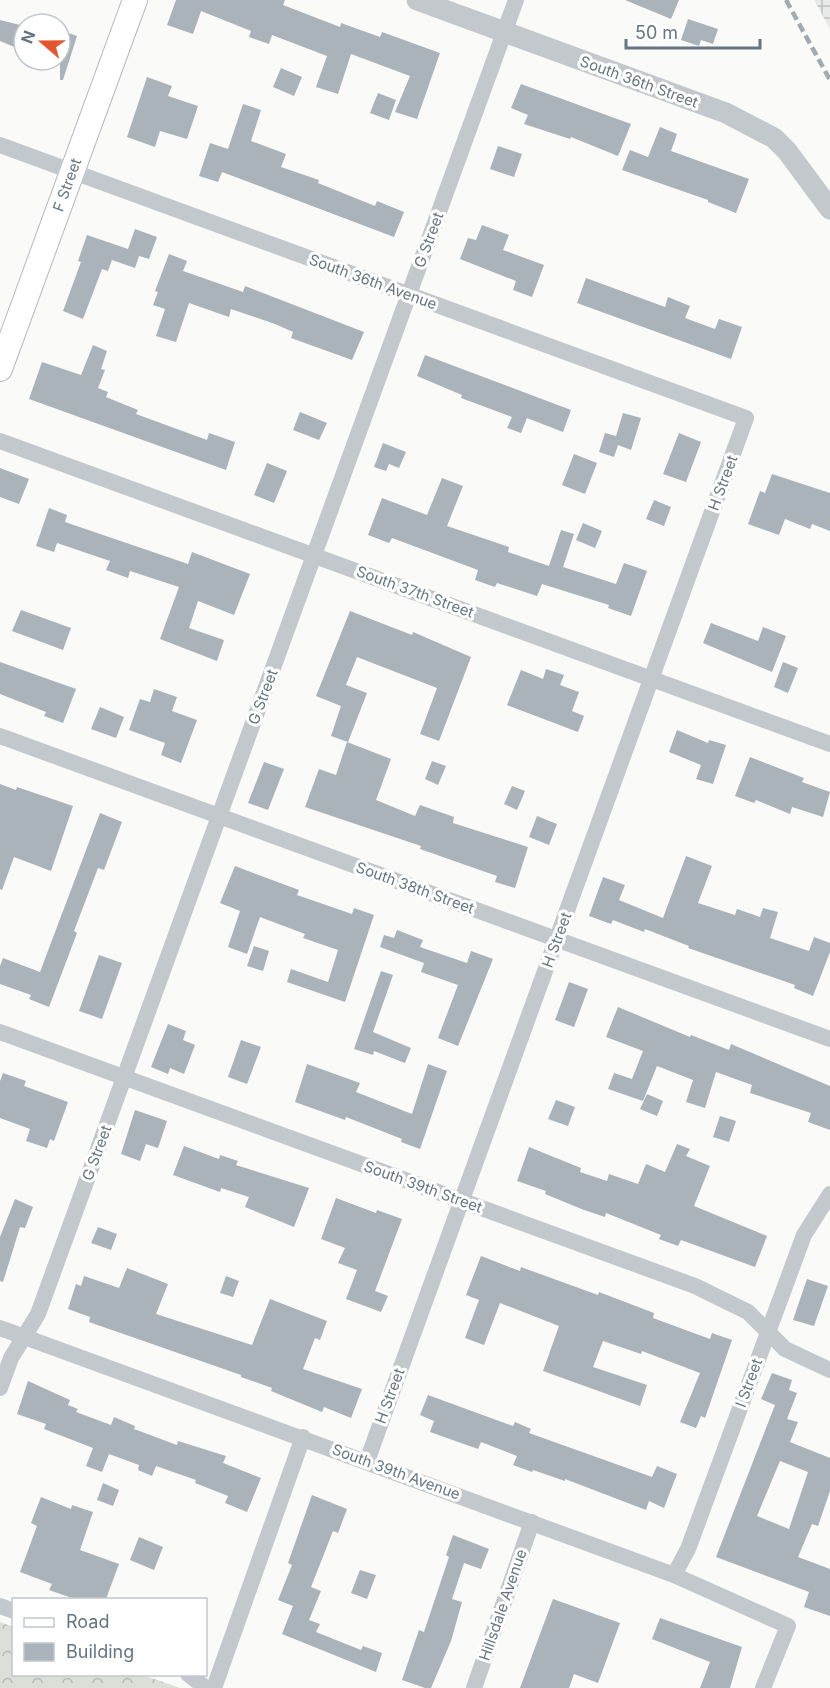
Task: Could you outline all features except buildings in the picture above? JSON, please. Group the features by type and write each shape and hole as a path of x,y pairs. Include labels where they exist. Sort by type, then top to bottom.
{"main road":[{"name":"F Street","path":"0,369 135,0"}],"street":[{"name":"South 36th Street","path":"417,0 726,113 762,130 787,151 830,209"},
{"name":"G Street","path":"0,1388 10,1358 38,1314 516,0"},
{"name":"South 36th Avenue","path":"0,145 746,418"},
{"name":"H Street","path":"367,1461 746,418"},
{"name":"South 37th Street","path":"0,441 830,744"},
{"name":"South 38th Street","path":"0,736 830,1039"},
{"name":"South 39th Street","path":"0,1032 695,1286 748,1312 785,1349 830,1370"},
{"name":"I Street","path":"674,1575 688,1549 804,1235 830,1194"},
{"name":"South 39th Avenue","path":"0,1328 303,1437 674,1575 788,1626 764,1688"},
{"path":"214,1688 303,1437"},
{"name":"Hillsdale Avenue","path":"474,1688 532,1522"},
{"path":"191,1676 206,1688"}],"shaded area":[{"path":"814,0 830,0 830,29"}],"green space":[{"path":"0,1622 12,1627 12,1676 146,1676 180,1688 0,1688"}],"railway":[{"path":"786,0 830,80"}]}
